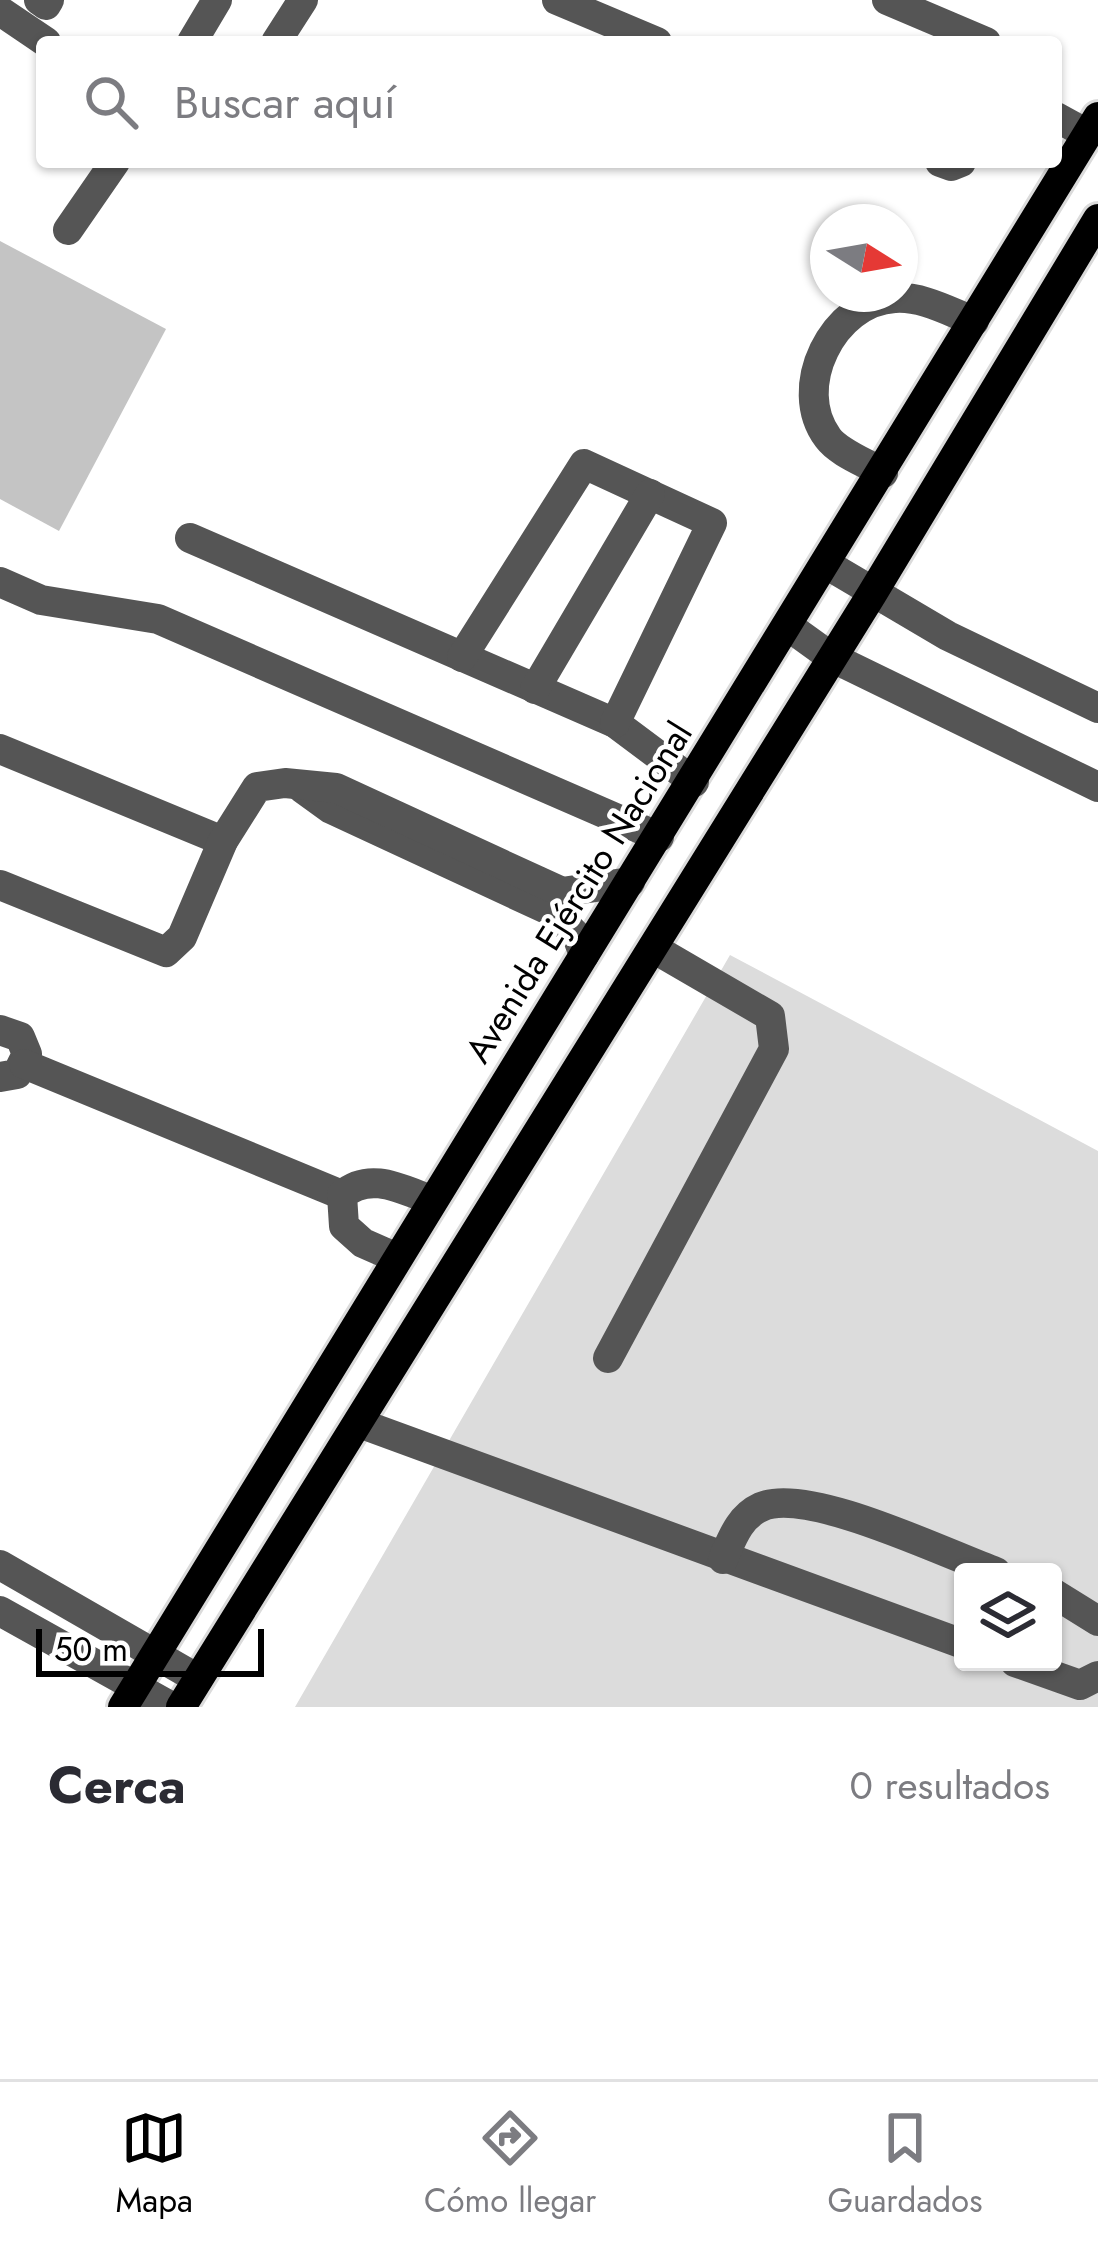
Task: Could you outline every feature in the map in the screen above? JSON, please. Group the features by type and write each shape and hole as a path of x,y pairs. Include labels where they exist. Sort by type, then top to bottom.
{"main road":[{"name":"Avenida Ejército Nacional","path":"1062,159 1093,126"},
{"name":"Avenida Ejército Nacional","path":"130,1696 431,1200 883,473 974,322 1054,168"},
{"path":"176,1707 359,1423 1098,219"}],"street":[{"path":"196,36 217,0"},
{"path":"280,36 303,0"},
{"path":"557,0 642,36"},
{"path":"887,0 972,36"},
{"path":"0,11 42,16"},
{"path":"1062,118 1093,126"},
{"path":"68,230 111,168"},
{"path":"883,473 830,441 815,410 813,386 820,357 853,313 881,299 926,303 974,322"},
{"path":"462,657 584,464 712,523 614,723"},
{"path":"535,689 650,494"},
{"path":"190,538 614,723 694,782"},
{"path":"826,564 872,594 1098,708"},
{"path":"0,582 41,599 158,619 659,837"},
{"path":"788,626 832,657 1098,787"},
{"path":"0,749 223,841"},
{"path":"0,885 166,952 182,937 223,841 257,788 285,783 336,788 386,821 557,902 584,955"},
{"path":"557,902 631,882"},
{"path":"608,1358 774,1049 770,1016 653,947"},
{"path":"0,1030 20,1037 12,1071 342,1195"},
{"path":"342,1195 357,1185 382,1183 431,1200"},
{"path":"342,1195 344,1226 363,1243 398,1258"},
{"path":"359,1423 954,1641"},
{"path":"723,1559 740,1523 763,1506 804,1502 971,1563"},
{"path":"0,1565 198,1679"},
{"path":"1062,1599 1098,1621"},
{"path":"0,1611 130,1696 176,1707"},
{"path":"1040,1671 1080,1685 1098,1676"}],"shaded area":[{"path":"730,955 1098,1151 1098,1707 295,1707"}],"building":[{"path":"0,241 166,329 59,531 0,499"}]}
